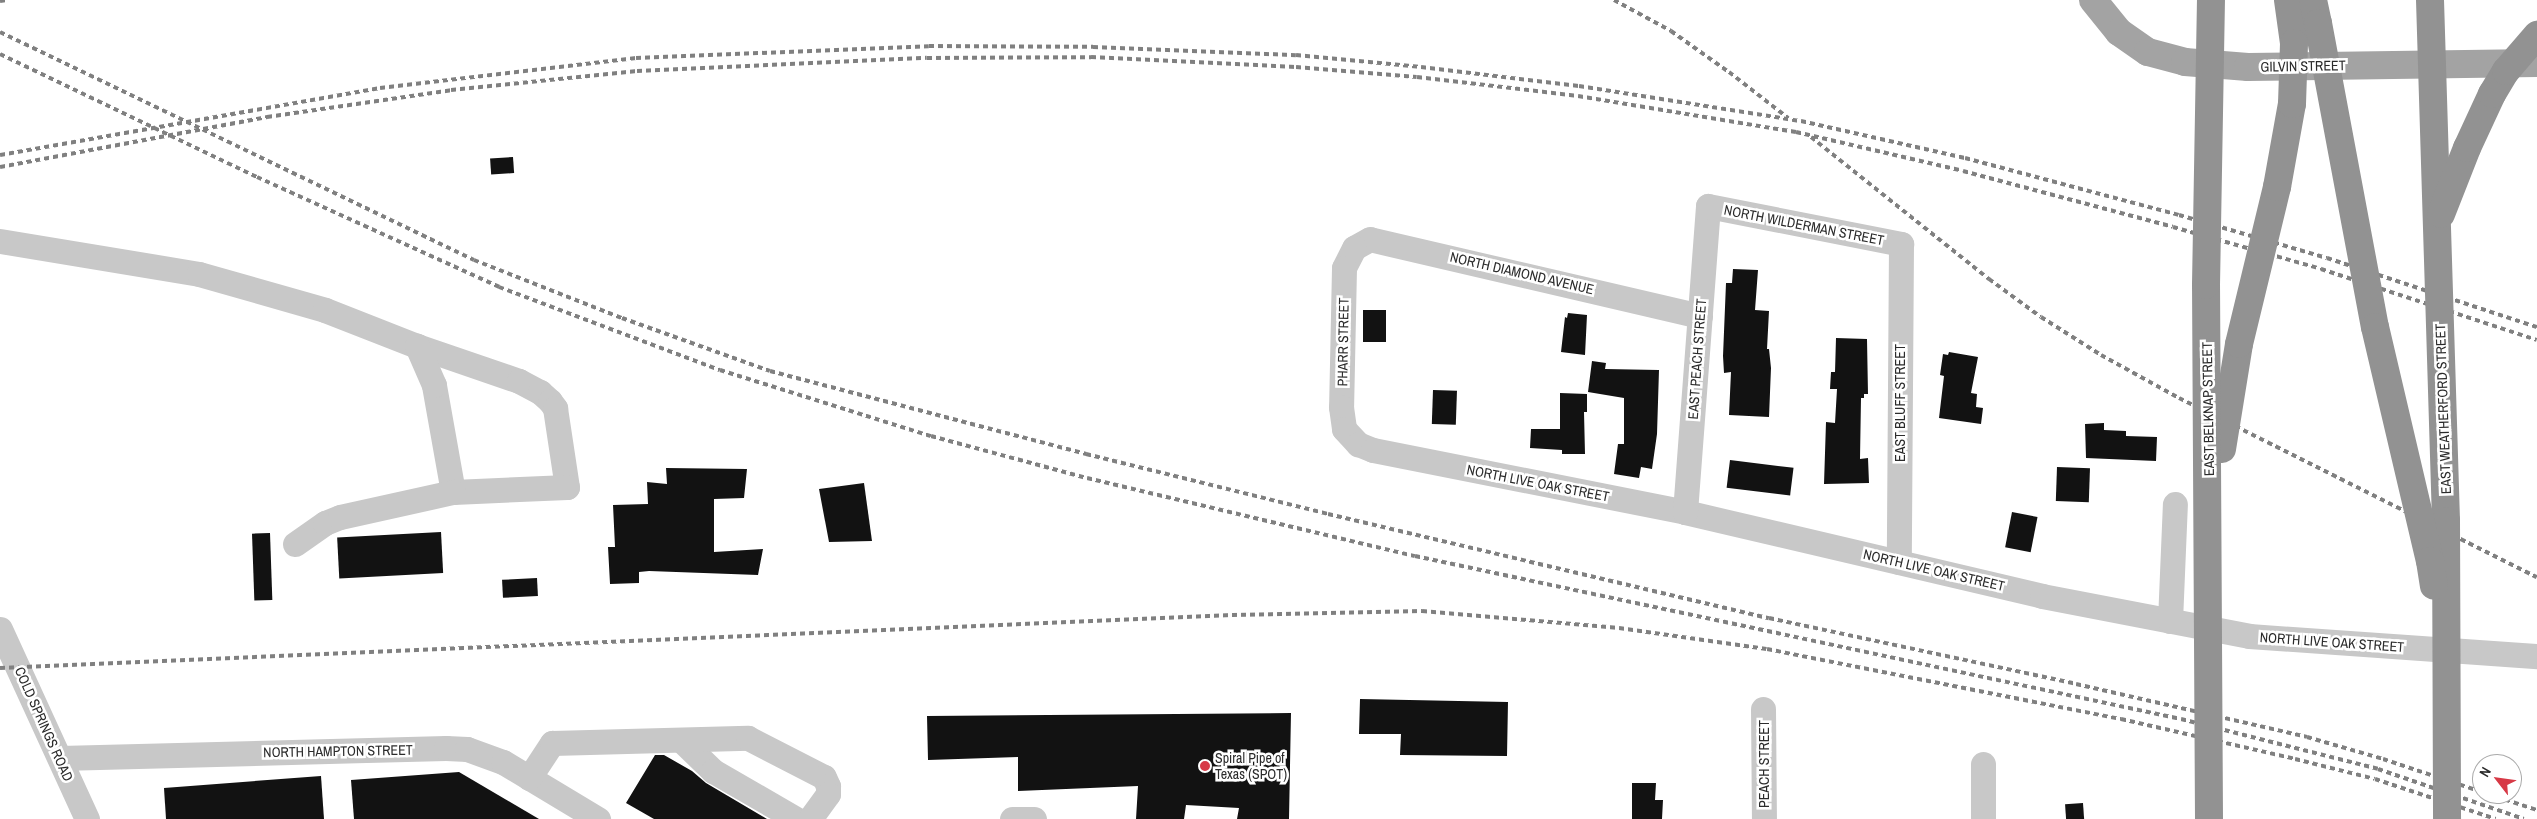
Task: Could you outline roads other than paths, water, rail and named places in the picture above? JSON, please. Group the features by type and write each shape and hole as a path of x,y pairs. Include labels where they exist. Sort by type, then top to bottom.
{"highway":[{"name":"EAST BELKNAP STREET","path":"2209,819 2206,285 2211,0"},
{"path":"2209,582 2216,497 2232,382 2277,186 2292,104 2294,43 2288,0"},
{"path":"2313,0 2375,327 2430,561 2439,624 2446,739"},
{"name":"EAST WEATHERFORD STREET","path":"2430,0 2446,522 2447,819"},
{"path":"2436,228 2467,148 2492,94 2506,71 2537,35"}],"main road":[{"name":"GILVIN STREET","path":"2093,0 2119,32 2148,52 2185,62 2248,67 2537,63"}],"street":[{"name":"NORTH WILDERMAN STREET","path":"1708,206 1901,244"},
{"name":"EAST PEACH STREET","path":"1685,512 1708,206"},
{"name":"NORTH DIAMOND AVENUE","path":"1350,257 1354,248 1370,239 1700,316"},
{"path":"0,241 199,274 325,310 417,346 519,381 540,392 555,408 567,487 453,492 340,517 324,524 295,544"},
{"name":"EAST BLUFF STREET","path":"1899,562 1901,244"},
{"name":"PHARR STREET","path":"1344,429 1341,407 1344,268 1350,257"},
{"path":"417,346 434,385 453,492"},
{"name":"NORTH LIVE OAK STREET","path":"1344,429 1358,444 1373,450 1685,512 2042,596 2248,636 2537,656"},
{"path":"2170,621 2175,504"},
{"name":"COLD SPRINGS ROAD","path":"0,630 87,819"},
{"name":"PEACH STREET","path":"1763,709 1764,819"},
{"path":"529,778 552,744 748,738 824,777 828,786 828,794 810,819"},
{"path":"680,740 713,771 796,819"},
{"name":"NORTH HAMPTON STREET","path":"60,758 466,749 503,762 598,819"},
{"path":"1983,764 1983,819"},
{"path":"1012,819 1034,819"}],"railway":[{"path":"0,1 7,0"},
{"path":"1614,0 1671,31 1729,72 1788,118"},
{"path":"0,32 474,260 622,318 770,371 1086,454 1328,514 1769,618 2076,684 2307,737 2383,759 2472,789"},
{"path":"0,155 380,88 636,58 929,46 1093,47 1296,55 1421,67 1579,86 1801,121 1965,158 2179,215 2327,258 2537,327"},
{"path":"0,54 257,177 499,287 720,370 931,436 1087,478 1415,556 2181,719 2378,769 2524,819"},
{"path":"0,167 267,117 451,90 637,71 927,58 1091,57 1296,67 1417,77 1578,96 1796,132 1963,171 2173,227 2321,269 2537,340"},
{"path":"1811,137 1989,279 2041,317 2101,355 2179,398 2537,577"},
{"path":"0,668 1232,615 1422,611 1619,628 1767,649 2121,719 2295,759 2375,779 2496,819"},
{"path":"2519,804 2537,810"}],"place":[{"name":"Spiral Pipe of Texas (SPOT)","path":"1205,766"}]}
